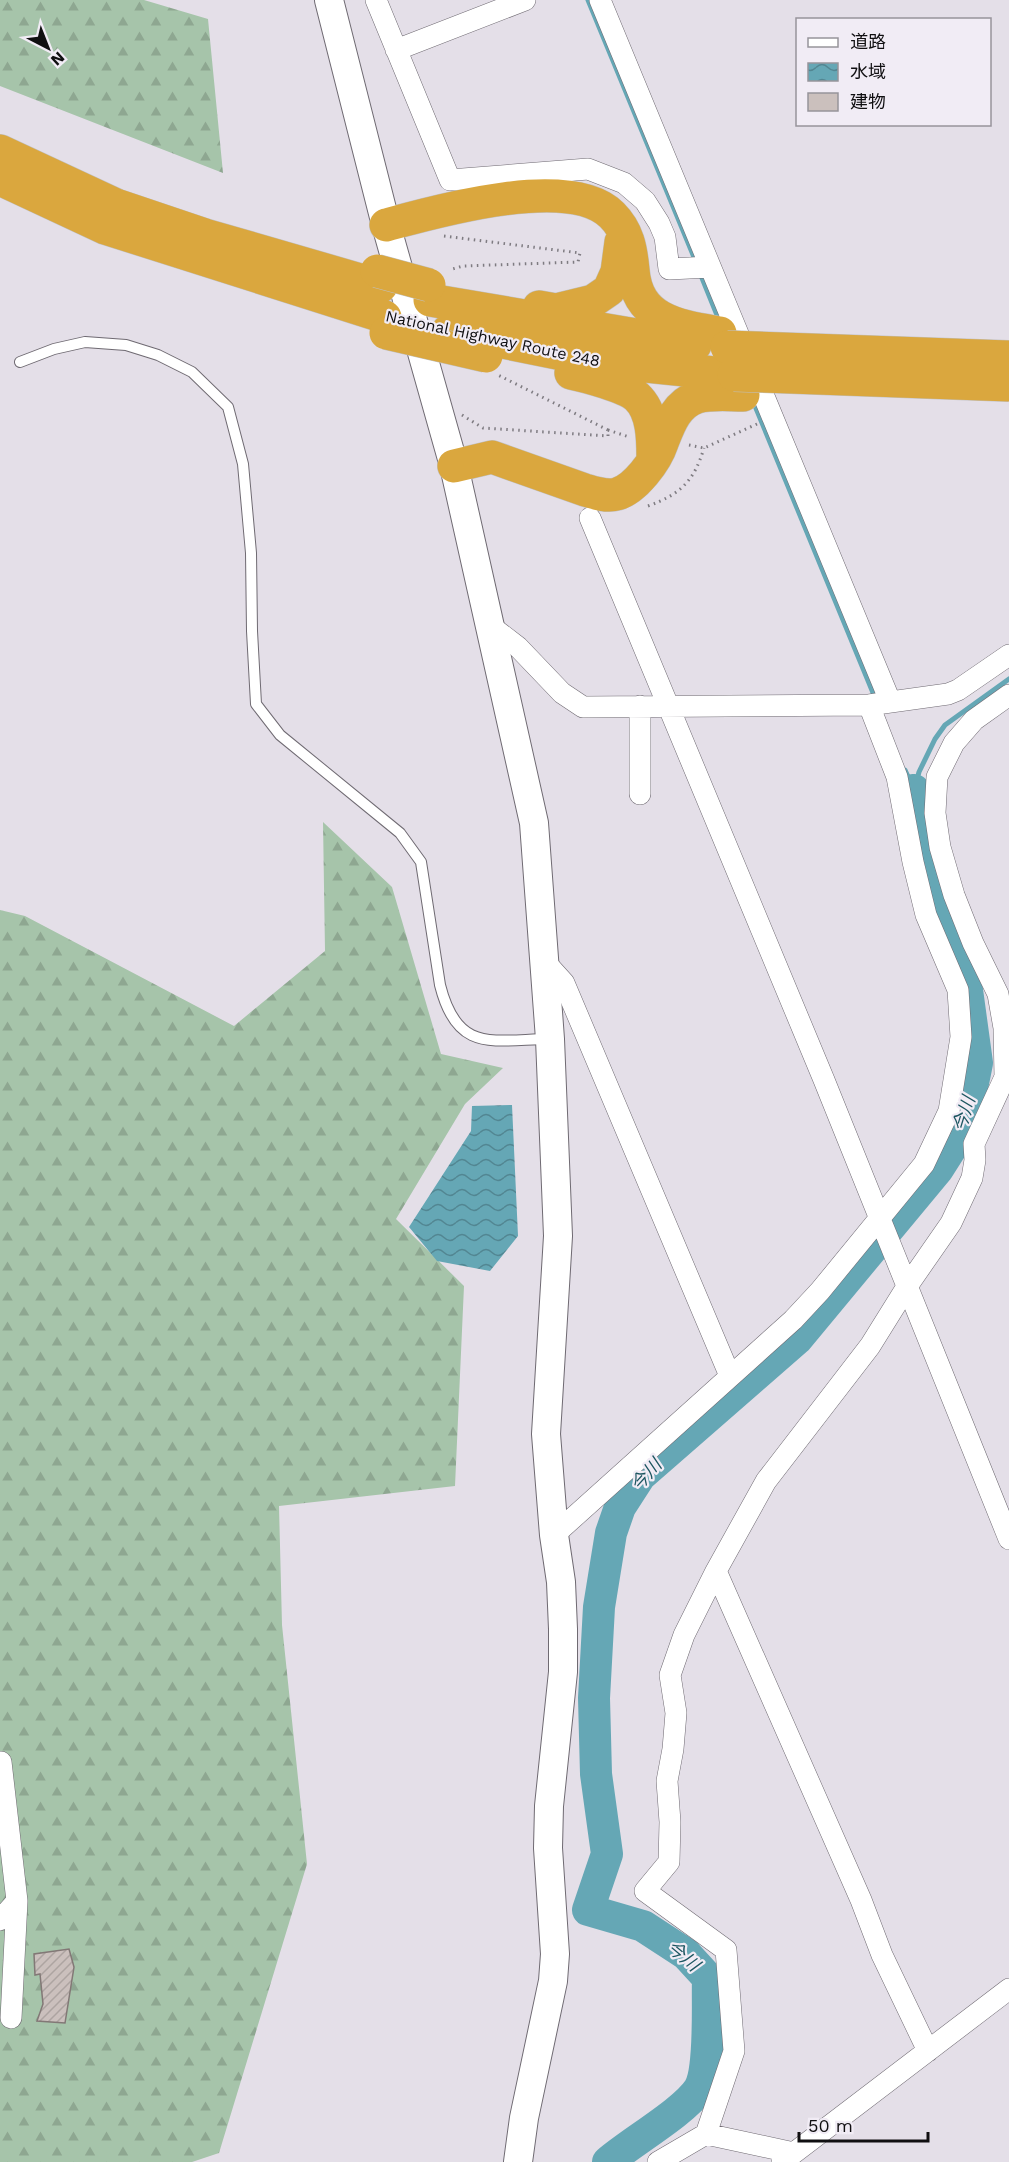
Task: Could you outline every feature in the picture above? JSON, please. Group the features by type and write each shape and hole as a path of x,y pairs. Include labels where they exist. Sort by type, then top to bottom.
{"highway":[{"name":"National Highway Route 248","path":"0,151 116,205 206,235 448,331 597,361 736,375 773,350 1009,357"},
{"name":"National Highway Route 248","path":"0,178 105,228 377,303 434,286 692,345 736,375"},
{"path":"386,225 457,206 538,196 579,198 612,214 622,228 632,250 636,291 649,308 679,326 736,375 853,397 1009,387"},
{"path":"434,286 556,310 593,301 609,290 617,272 622,228"},
{"path":"377,303 492,365 595,378 636,397 648,415 652,434 643,449 646,472 617,494 600,495 492,457 454,466"},
{"path":"643,449 662,446 667,427 679,409 696,398 719,394 736,375"}],"street":[{"path":"329,0 386,225 454,466 534,823 550,1038 558,1236 546,1434 554,1535 561,1582 563,1672 549,1806 548,1848 555,1954 553,1981 524,2118 518,2162"},
{"path":"376,0 450,180 588,169 597,172 624,183 645,201 665,237 669,269 710,267"},
{"path":"396,50 525,0"},
{"path":"600,0 890,701"},
{"path":"590,518 666,706 896,1254 1009,1539"},
{"path":"488,624 518,647 562,693 583,707 869,705 948,694 958,690 1009,655"},
{"path":"658,2162 706,2134 734,2050 726,1950 645,1891 669,1862 670,1822 667,1781 676,1713 670,1675 684,1635 716,1571 766,1481 870,1346 951,1222 972,1178 975,1160 974,1144 1005,1077 1004,1028 998,994 973,943 954,895 940,847 935,813 937,777 954,743 974,720 1009,695"},
{"path":"554,1535 793,1320 881,1219 924,1164 949,1112 961,1037 958,990 926,915 913,862 897,777 869,705"},
{"path":"639,794 640,706"},
{"path":"545,962 564,983 730,1376"},
{"path":"716,1571 861,1900 882,1955 928,2051"},
{"path":"0,1763 16,1901 11,2018"},
{"path":"0,1920 16,1901"},
{"path":"706,2134 788,2157 1009,1989"}],"lane":[{"path":"20,362 54,349 85,342 126,345 158,356 192,372 228,407 243,464 252,554 252,631 256,704 280,735 400,833 421,862 444,1004 455,1023 470,1035 483,1040 550,1038"}],"path":[{"path":"434,286 463,266 578,262 580,254 437,236"},
{"path":"492,365 643,449"},
{"path":"689,445 704,448 736,375"},
{"path":"456,411 483,428 608,436 608,430"}],"green space":[{"path":"0,0 144,0 208,19 223,173 0,86"},
{"path":"323,822 392,887 441,1054 503,1068 465,1104 396,1219 464,1286 455,1486 279,1506 282,1625 307,1864 219,2153 192,2162 0,2162 0,910 25,916 234,1026 325,951"}],"water":[{"path":"512,1105 518,1236 490,1271 437,1261 409,1227 471,1131 472,1106"}],"building":[{"path":"69,1949 74,1967 65,2023 37,2021 43,2004 40,1974 35,1975 34,1954"}],"waterway":[{"path":"588,0 696,262"},
{"path":"700,273 719,320"},
{"path":"753,401 876,700"},
{"path":"914,790 919,772 935,739 945,725 1009,679"},
{"path":"905,770 914,790"},
{"name":"今川","path":"608,2162 670,2117 699,2089 703,2080 707,2052 708,2019 708,1978 686,1954 643,1926 588,1910 607,1854 596,1774 594,1698 599,1607 611,1533 620,1507 640,1476 797,1339 938,1169 964,1128 977,1063 967,990 919,838 914,790"}]}
